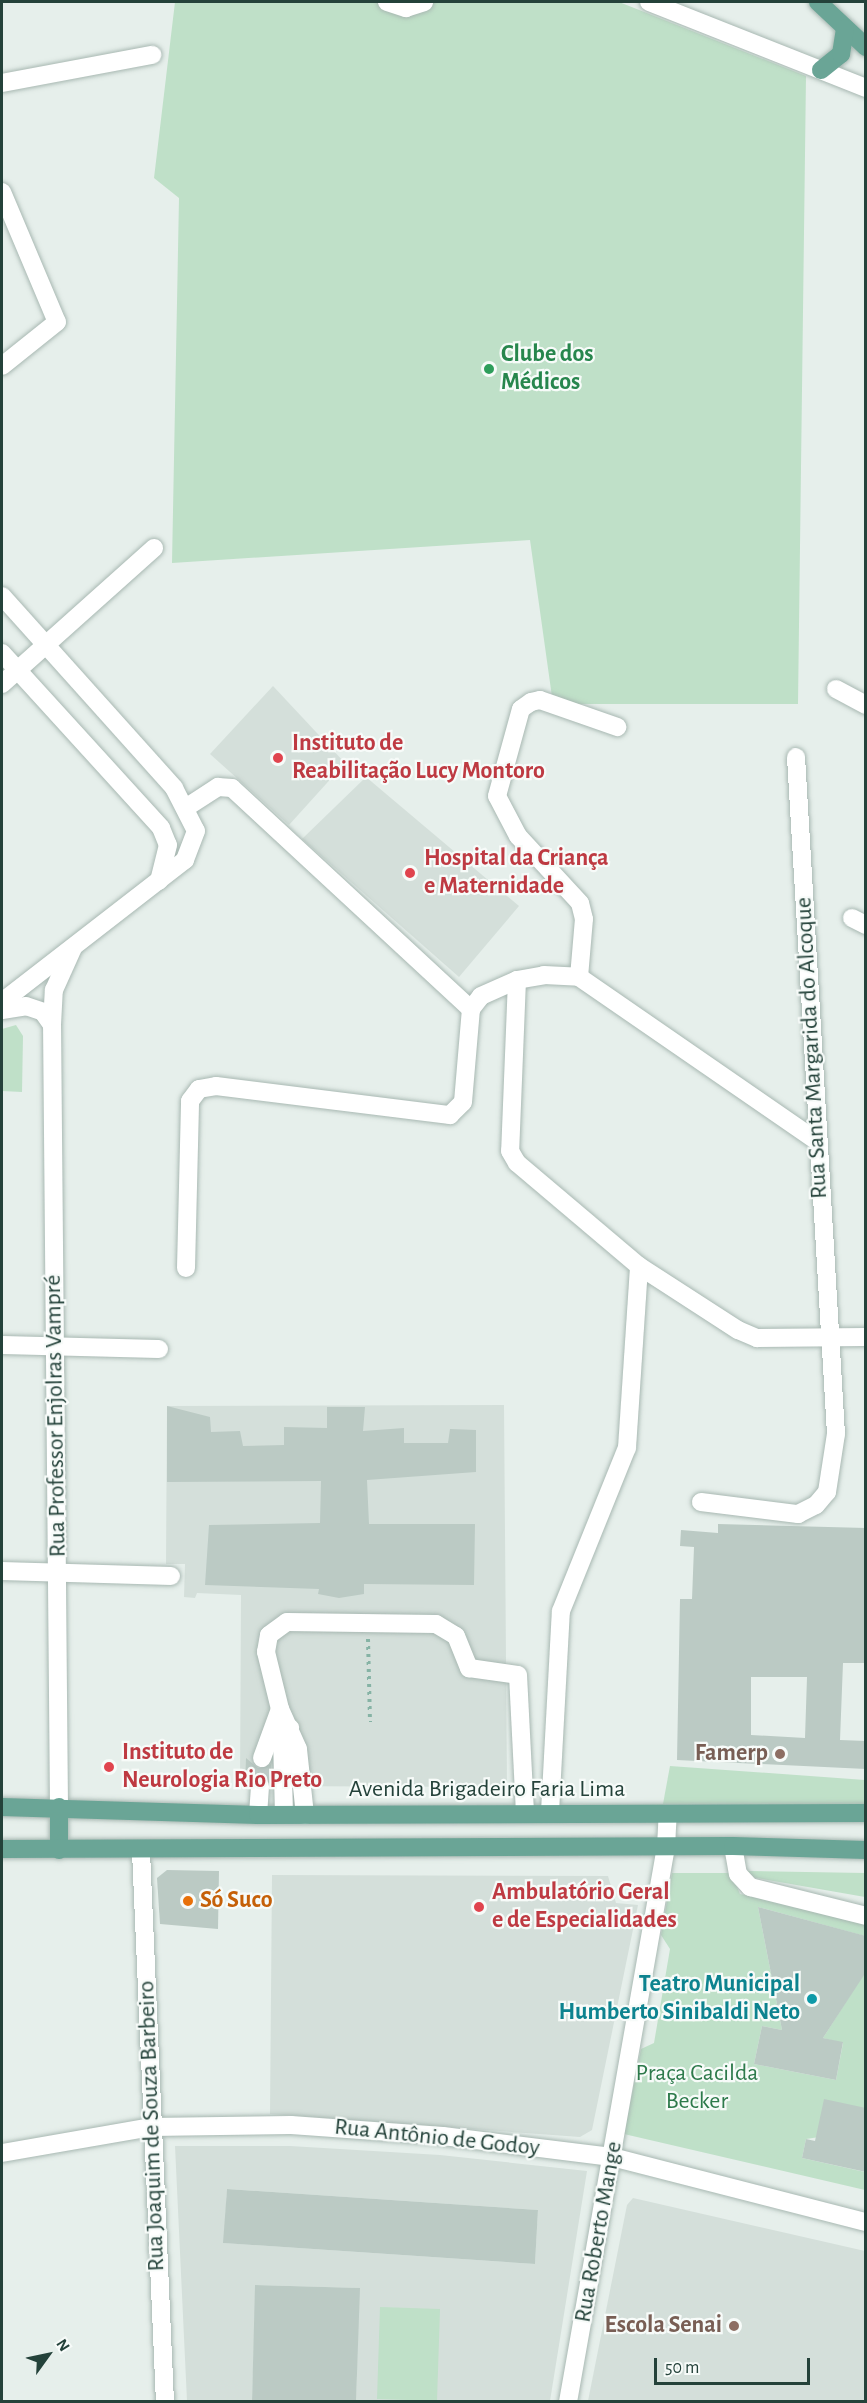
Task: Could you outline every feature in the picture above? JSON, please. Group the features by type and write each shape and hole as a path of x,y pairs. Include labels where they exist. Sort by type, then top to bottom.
{"main road":[{"path":"818,2 866,47"},
{"path":"821,70 841,54 845,28"},
{"path":"59,1807 59,1850"},
{"name":"Avenida Brigadeiro Faria Lima","path":"2,1808 59,1807 258,1815 525,1812 866,1813"},
{"path":"2,1849 141,1851 733,1846 866,1850"}],"street":[{"path":"387,2 406,8 424,2"},
{"path":"650,2 866,88"},
{"path":"2,83 152,55"},
{"path":"2,192 57,322 2,366"},
{"path":"2,684 16,669 154,548"},
{"path":"2,596 187,807 195,831 193,845 185,860 2,1002"},
{"path":"2,653 160,828 168,844 158,883"},
{"path":"836,689 866,705"},
{"path":"579,977 584,919 580,903 518,836 496,796 521,709 531,702 540,700 617,727"},
{"name":"Rua Santa Margarida do Alcoque","path":"701,1502 798,1514 816,1505 827,1492 836,1434 828,1339 796,757"},
{"path":"187,807 218,787 232,788 471,1009"},
{"name":"Rua Professor Enjolras Vampré","path":"59,1807 52,1024 54,990 74,948"},
{"path":"186,1268 190,1101 199,1089 216,1086 450,1114 463,1102 471,1009 481,996 517,980 561,974 579,977 818,1142"},
{"path":"517,980 510,1151 517,1163 639,1266 757,1338 866,1337"},
{"path":"2,1010 26,1006 43,1012 52,1024"},
{"path":"550,1812 561,1611 627,1448 639,1266"},
{"path":"2,1346 159,1349"},
{"path":"2,1571 171,1576"},
{"path":"305,1815 303,1768 290,1728 280,1709 266,1652 274,1628 287,1622 436,1624 456,1636 469,1668 513,1671 520,1680 525,1812"},
{"path":"262,1758 280,1709"},
{"path":"284,1814 282,1738 290,1728"},
{"path":"258,1815 260,1786"},
{"name":"Rua Roberto Mange","path":"568,2402 666,1847 668,1814"},
{"path":"733,1846 738,1874 750,1887 866,1916"},
{"name":"Rua Joaquim de Souza Barbeiro","path":"141,1851 151,2127 165,2402"},
{"name":"Rua Antônio de Godoy","path":"2,2153 151,2127 303,2126 443,2136 612,2157 866,2222"}],"path":[{"path":"368,1624 370,1722"}],"shaded area":[{"name":"Instituto de Reabilitação Lucy Montoro","path":"273,686 345,763 289,825 210,754"},
{"name":"Hospital da Criança e Maternidade","path":"366,777 519,906 459,977 302,839"},
{"path":"504,1405 507,1787 240,1786 241,1595 197,1593 195,1598 184,1597 185,1564 166,1564 167,1406"},
{"path":"272,1875 608,1876 616,1903 638,1905 592,2130 580,2137 270,2114"},
{"path":"175,2146 290,2146 440,2155 587,2171 550,2401 356,2401 359,2288 256,2285 252,2401 187,2401","holes":["227,2189 538,2210 535,2264 224,2243"]},
{"name":"Escola Senai","path":"633,2198 865,2251 865,2401 588,2401 627,2205"}],"green space":[{"name":"Clube dos Médicos","path":"175,2 619,2 806,76 798,704 553,704 530,540 172,563 179,198 154,178"},
{"path":"16,1025 23,1036 22,1092 2,1091 2,1029"},
{"path":"670,1766 865,1780 865,1805 663,1804"},
{"path":"748,1871 865,1873 865,1897 751,1877"},
{"name":"Praça Cacilda Becker","path":"672,1873 731,1873 740,1894 865,1921 865,1936 758,1907 782,2030 762,2026 754,2064 836,2080 843,2043 823,2038 865,1972 866,2107 860,2131 806,2139 802,2158 865,2172 865,2190 624,2134 641,2049 654,2043 670,1949 661,1935"},
{"path":"380,2307 440,2309 437,2401 377,2399"}],"building":[{"path":"167,1406 210,1417 211,1432 240,1431 243,1446 284,1445 284,1427 327,1428 327,1407 365,1407 363,1431 404,1428 404,1443 448,1443 450,1429 476,1430 476,1472 367,1480 369,1524 475,1524 474,1585 364,1584 364,1594 339,1598 318,1594 319,1589 205,1585 209,1525 320,1523 321,1481 167,1482"},
{"path":"718,1524 866,1528 866,1663 843,1663 840,1740 866,1741 866,1769 677,1760 680,1599 692,1599 694,1547 680,1546 681,1530 718,1533","holes":["751,1677 807,1677 805,1738 751,1735"]},
{"path":"246,1758 259,1769 271,1764 272,1787 260,1775 245,1786"},
{"name":"Só Suco","path":"167,1870 219,1871 218,1929 160,1924 157,1878"},
{"name":"Teatro Municipal Humberto Sinibaldi Neto","path":"758,1907 866,1936 866,1972 823,2038 843,2042 836,2080 754,2064 762,2026 782,2030"},
{"path":"824,2099 866,2108 866,2172 802,2158 806,2139 815,2141"},
{"path":"227,2189 538,2210 535,2264 223,2243"},
{"path":"255,2285 360,2288 356,2402 252,2402"}],"tunnel":[{"path":"260,1786 262,1758"}],"place":[{"name":"Clube dos Médicos","path":"489,369"},
{"name":"Instituto de Reabilitação Lucy Montoro","path":"278,758"},
{"name":"Hospital da Criança e Maternidade","path":"410,873"},
{"name":"Famerp","path":"780,1754"},
{"name":"Instituto de Neurologia Rio Preto","path":"109,1767"},
{"name":"Só Suco","path":"188,1901"},
{"name":"Ambulatório Geral e de Especialidades","path":"479,1907"},
{"name":"Teatro Municipal Humberto Sinibaldi Neto","path":"812,1999"},
{"name":"Escola Senai","path":"734,2326"}]}
